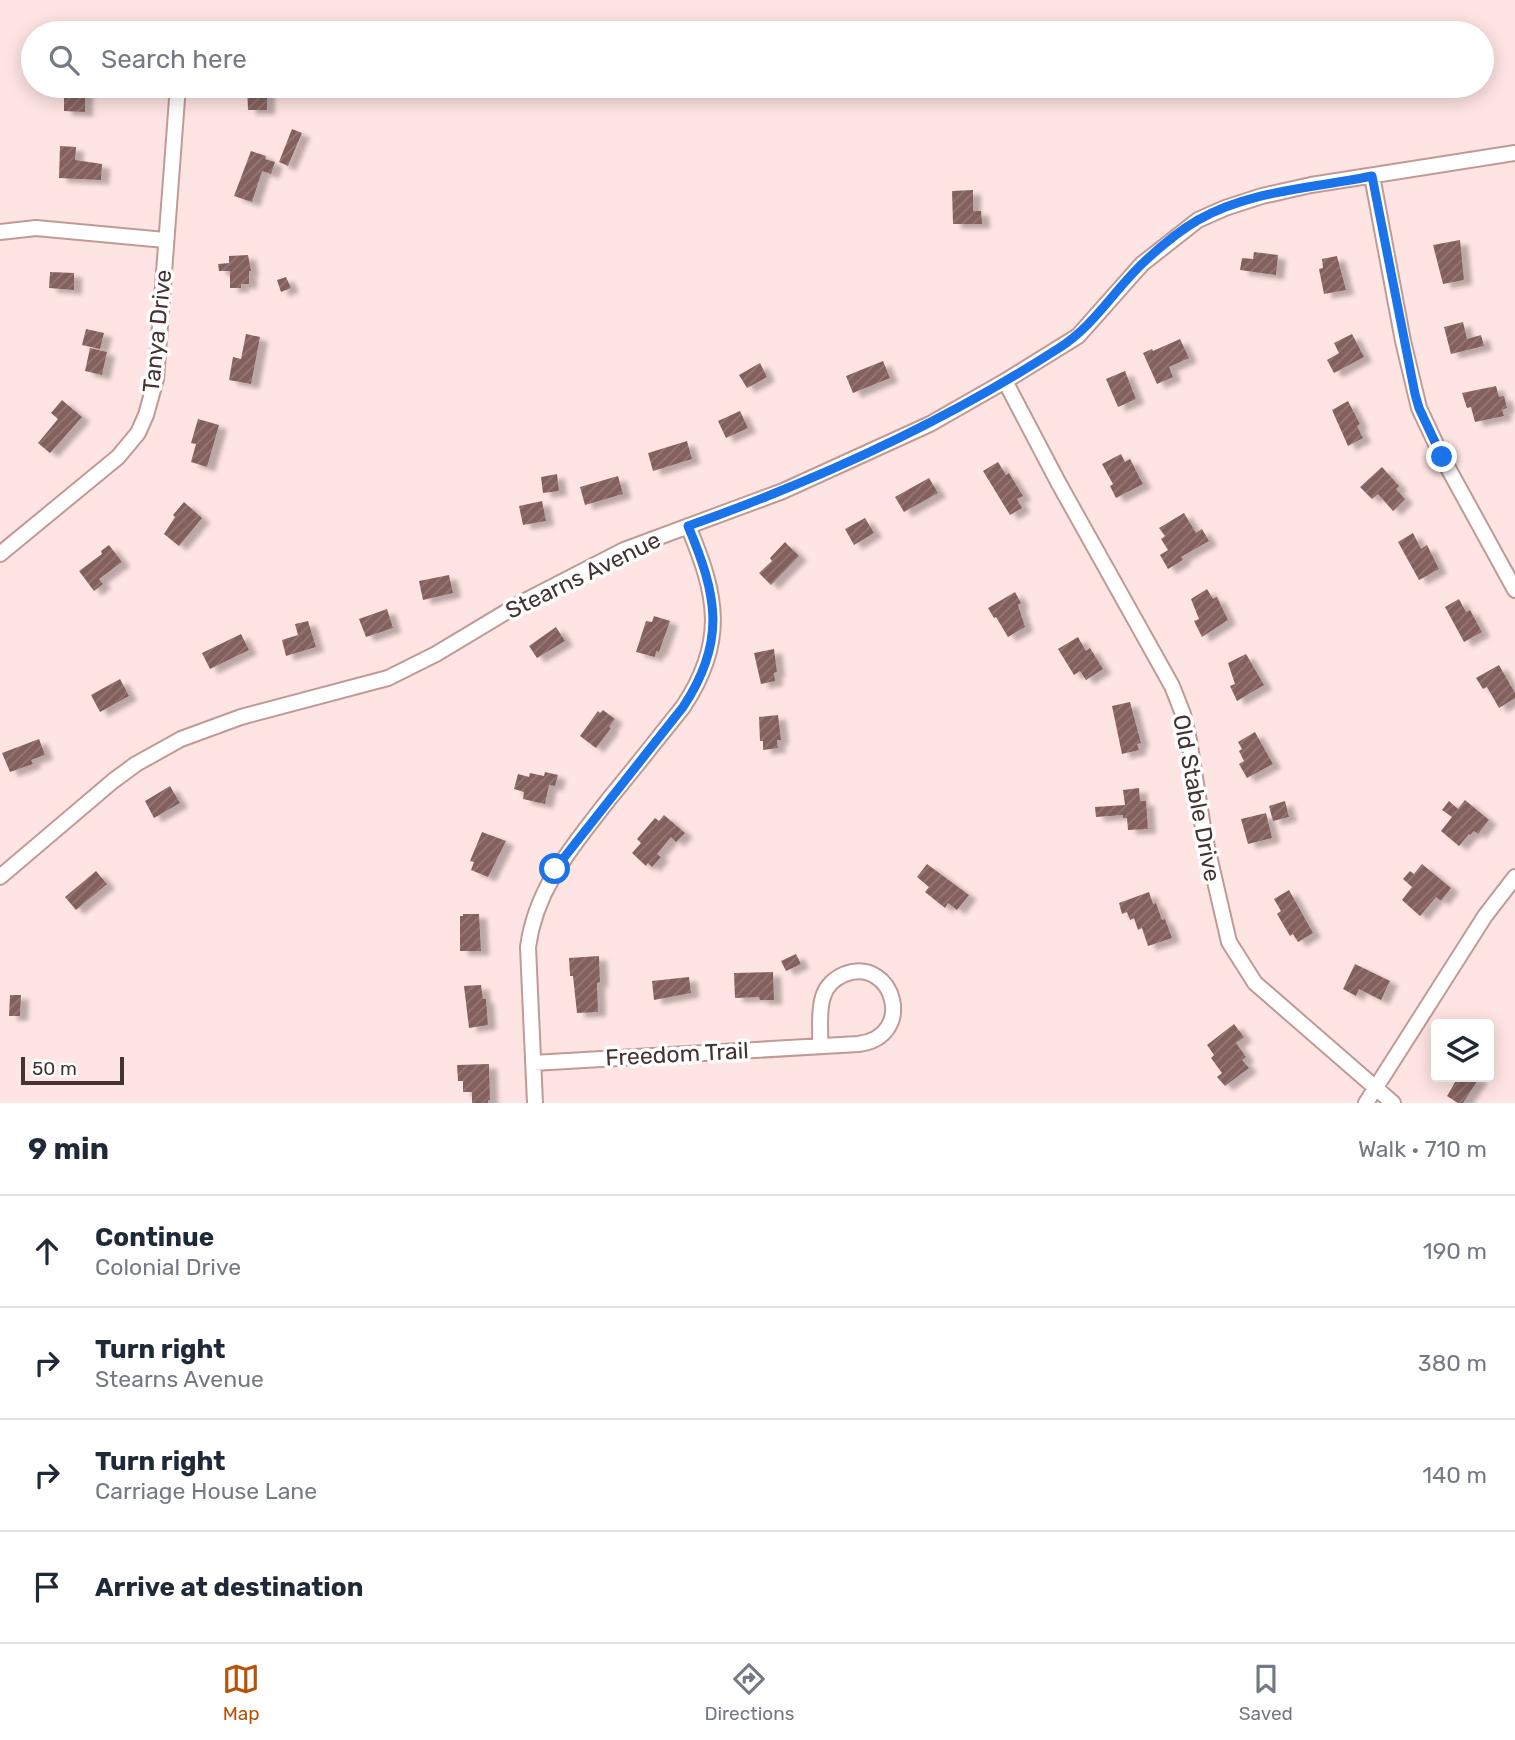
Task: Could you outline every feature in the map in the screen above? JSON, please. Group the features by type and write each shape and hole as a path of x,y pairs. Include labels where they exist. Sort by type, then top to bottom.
{"street":[{"name":"Tanya Drive","path":"0,554 118,457 138,433 146,415 156,379 177,98"},
{"name":"Stearns Avenue","path":"0,877 113,781 162,748 241,717 399,673 553,586 624,550 783,491 930,424 1078,336 1142,264 1198,220 1224,208 1262,196 1515,153"},
{"path":"1372,176 1403,341 1419,408 1442,457 1515,590"},
{"path":"0,232 36,228 165,240"},
{"name":"Old Stable Drive","path":"1005,381 1172,686 1186,727 1204,834 1229,942 1255,983 1393,1103"},
{"path":"535,1103 528,947 530,930 540,898 566,854 683,707 694,690 708,653 714,614 711,590 688,526"},
{"path":"1367,1103 1486,916 1515,877"},
{"name":"Freedom Trail","path":"533,1063 820,1046 865,1043 885,1031 894,1010 891,995 883,982 870,974 855,972 841,976 829,985 821,1005 820,1046"}],"building":[{"path":"64,98 85,98 85,112 64,111"},
{"path":"248,98 267,98 267,110 248,110"},
{"path":"292,129 302,133 288,166 279,162"},
{"path":"60,146 76,147 75,160 102,164 101,180 59,178"},
{"path":"251,151 275,162 271,174 262,171 252,202 234,196"},
{"path":"973,190 973,211 981,211 982,224 953,224 952,191"},
{"path":"1460,240 1464,280 1443,284 1433,245"},
{"path":"1254,252 1278,255 1276,275 1240,270 1242,258 1253,259"},
{"path":"248,255 251,271 249,284 241,284 241,288 230,288 230,271 219,271 218,264 229,263 229,256"},
{"path":"1337,256 1346,290 1324,294 1319,269 1323,268 1322,259"},
{"path":"50,272 74,273 74,290 49,288"},
{"path":"286,277 291,288 281,292 277,280"},
{"path":"1463,322 1467,339 1481,335 1484,346 1451,354 1444,327"},
{"path":"86,329 104,333 100,349 82,345"},
{"path":"246,334 260,337 251,384 229,380 233,357 241,359"},
{"path":"1352,334 1364,357 1334,373 1327,360 1339,353 1334,343"},
{"path":"1180,339 1189,358 1169,367 1173,377 1157,384 1143,353"},
{"path":"90,348 107,352 102,375 85,371"},
{"path":"883,361 890,378 853,393 846,376"},
{"path":"760,363 767,377 747,388 739,375"},
{"path":"1125,371 1136,399 1118,407 1106,379"},
{"path":"1496,386 1499,397 1504,396 1507,408 1502,410 1504,416 1475,422 1471,407 1467,408 1462,393"},
{"path":"62,400 82,417 50,453 38,443 58,419 51,413"},
{"path":"1348,401 1360,424 1357,426 1363,438 1348,446 1332,410"},
{"path":"740,411 748,428 726,438 718,421"},
{"path":"198,419 219,425 207,467 191,462 196,444 191,443"},
{"path":"687,441 692,459 653,471 648,453"},
{"path":"1121,454 1125,462 1130,459 1143,484 1116,498 1110,486 1113,484 1102,464"},
{"path":"998,462 1006,475 1009,473 1023,496 1017,499 1022,508 1010,515 983,471"},
{"path":"1382,467 1399,486 1396,489 1405,499 1393,511 1378,494 1372,499 1360,487"},
{"path":"557,474 559,491 543,493 541,477"},
{"path":"618,476 623,494 585,505 580,487"},
{"path":"929,478 938,493 904,512 895,497"},
{"path":"542,501 546,521 523,525 519,506"},
{"path":"184,502 202,518 179,546 164,534 175,517 173,515"},
{"path":"1184,513 1196,533 1202,529 1209,541 1181,557 1183,560 1168,569 1160,555 1168,550 1161,539 1165,536 1159,528"},
{"path":"865,518 874,533 854,545 845,529"},
{"path":"1413,533 1421,549 1427,545 1439,569 1419,580 1398,542"},
{"path":"785,542 799,556 771,585 759,573 772,561 770,558"},
{"path":"109,545 122,562 99,579 103,584 94,591 79,571 102,554 101,551"},
{"path":"449,575 453,593 423,600 419,581"},
{"path":"1207,589 1213,599 1217,597 1228,620 1202,637 1194,621 1199,619 1191,599"},
{"path":"1015,592 1021,603 1018,605 1025,627 1008,637 988,608"},
{"path":"1459,599 1466,612 1470,610 1482,632 1464,642 1445,607"},
{"path":"387,609 393,628 366,637 359,619"},
{"path":"654,616 670,621 655,657 636,652 646,621 652,622"},
{"path":"308,621 316,647 286,656 282,640 298,635 295,624"},
{"path":"556,627 565,641 537,658 529,646"},
{"path":"241,634 249,650 210,669 202,653"},
{"path":"1078,637 1086,651 1090,648 1103,669 1086,680 1080,671 1074,675 1058,649"},
{"path":"774,649 777,672 774,673 775,681 761,684 754,653"},
{"path":"1246,654 1264,685 1237,701 1230,686 1235,684 1228,663"},
{"path":"1499,665 1515,693 1515,698 1499,708 1487,687 1483,689 1476,678"},
{"path":"120,679 129,696 100,712 91,695"},
{"path":"1130,702 1141,743 1137,744 1139,750 1122,754 1112,706"},
{"path":"603,710 615,719 596,748 580,736 598,711 600,713"},
{"path":"778,715 781,740 777,740 778,748 763,750 759,717"},
{"path":"1255,732 1273,764 1247,778 1239,764 1244,761 1238,742"},
{"path":"39,739 45,755 31,760 33,764 10,772 2,753"},
{"path":"545,772 558,775 555,786 549,785 545,804 523,799 524,792 514,789 518,774 529,777 530,773 544,776"},
{"path":"170,786 180,803 154,818 145,801"},
{"path":"1139,788 1140,801 1146,801 1148,829 1128,830 1127,818 1123,818 1123,815 1096,817 1095,807 1125,805 1123,790"},
{"path":"1465,800 1489,820 1478,834 1474,831 1469,834 1459,846 1441,831 1452,817 1442,810 1449,801 1458,809"},
{"path":"1285,801 1289,817 1273,821 1269,806"},
{"path":"1266,813 1272,838 1248,844 1241,819"},
{"path":"664,815 685,833 676,842 671,837 657,854 661,857 652,867 648,863 646,866 632,853 641,843 637,839 655,818 659,821"},
{"path":"482,832 506,841 488,877 471,870 474,862 470,861"},
{"path":"927,864 969,895 957,910 948,903 945,908 925,892 929,887 917,877"},
{"path":"1422,864 1451,888 1441,901 1436,897 1420,916 1402,900 1412,887 1403,879 1410,871 1414,874"},
{"path":"96,871 107,884 76,910 65,897"},
{"path":"1289,890 1313,933 1298,942 1293,934 1290,936 1277,914 1281,911 1274,899"},
{"path":"1149,892 1162,920 1165,919 1172,938 1148,946 1142,928 1138,930 1134,918 1130,920 1127,912 1122,914 1119,903"},
{"path":"479,914 481,951 460,951 460,916"},
{"path":"796,954 801,964 786,971 781,961"},
{"path":"599,956 598,1012 577,1013 569,958"},
{"path":"1355,964 1390,981 1381,1000 1359,989 1356,996 1343,989"},
{"path":"773,972 774,1000 760,1000 759,997 735,998 734,973"},
{"path":"689,977 691,993 654,1000 652,981"},
{"path":"481,985 483,999 486,999 488,1025 469,1028 464,986"},
{"path":"10,995 21,995 20,1016 9,1016"},
{"path":"1234,1024 1244,1037 1236,1043 1246,1057 1242,1060 1249,1068 1225,1086 1217,1077 1222,1073 1211,1058 1214,1055 1207,1045"},
{"path":"489,1064 490,1100 488,1103 472,1103 472,1092 463,1092 463,1081 458,1081 457,1065"},
{"path":"1455,1082 1477,1082 1463,1103 1447,1096"}],"route":[{"path":"555,869 683,707 702,671 708,653 714,614 704,565 688,526 783,491 866,454 930,424 1007,380 1078,336 1142,264 1198,220 1224,208 1262,196 1372,176 1415,394 1442,457"}]}
